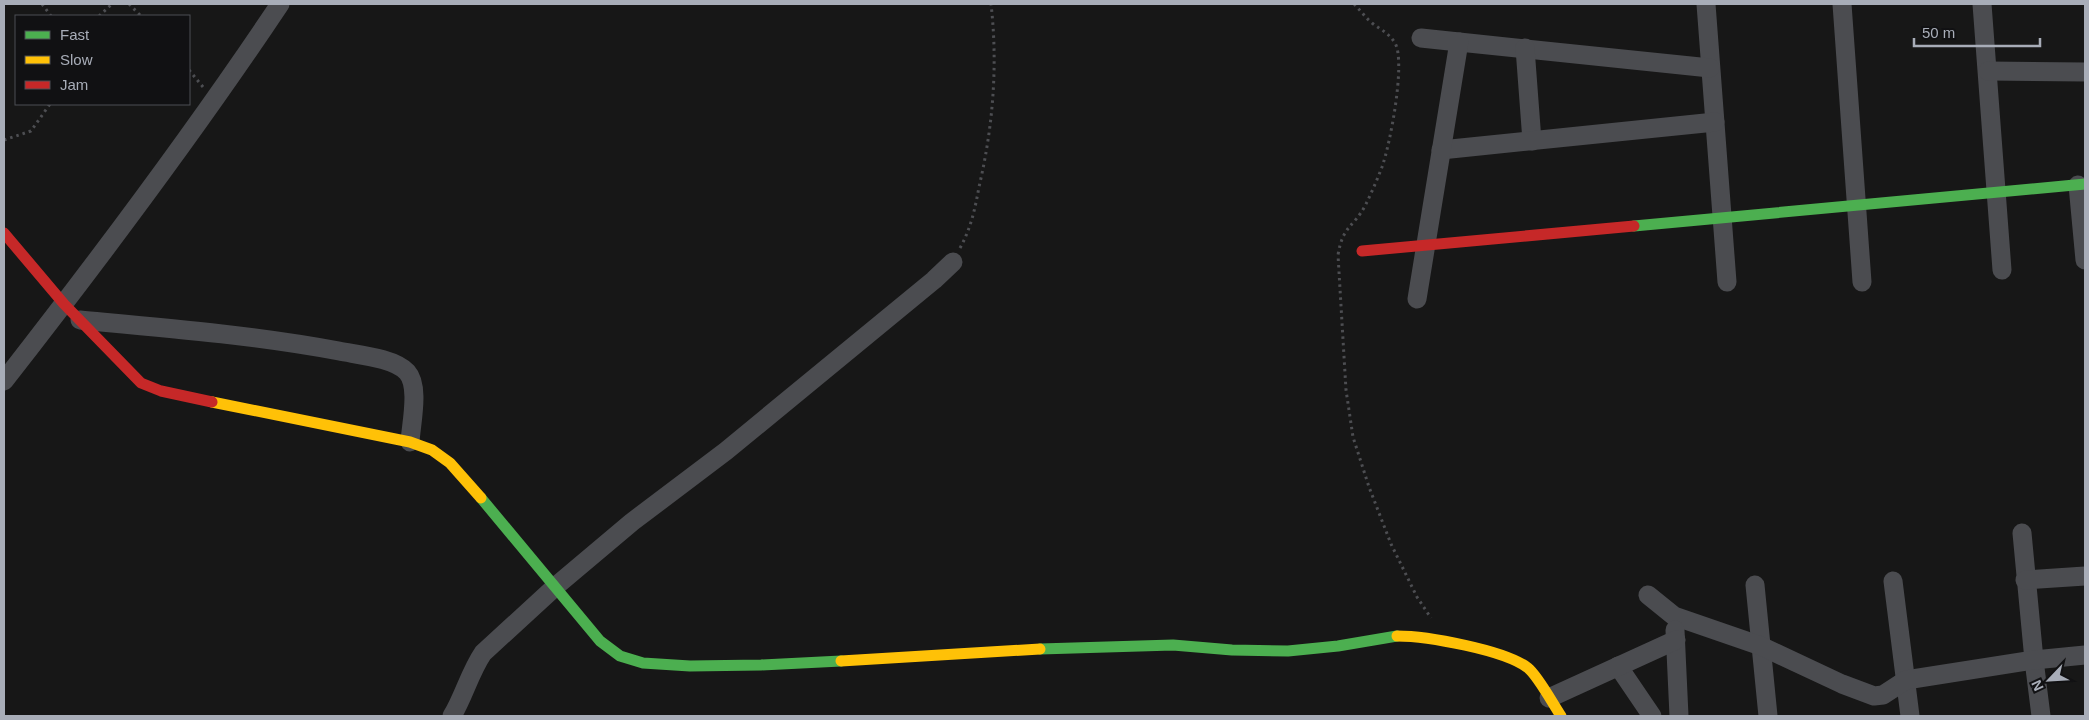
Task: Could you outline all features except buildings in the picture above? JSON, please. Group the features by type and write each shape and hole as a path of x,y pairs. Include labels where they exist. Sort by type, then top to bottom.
{"street":[{"path":"4,381 64,304 215,101 280,4"},
{"path":"1706,4 1727,282"},
{"path":"1842,4 1862,282"},
{"path":"1982,4 2002,270"},
{"path":"1422,38 1710,68"},
{"path":"1417,299 1459,42"},
{"path":"1525,48 1532,141"},
{"path":"1988,71 2085,72"},
{"path":"1441,150 1714,122"},
{"path":"1362,251 2082,184 2085,260"},
{"path":"4,233 64,304 141,383 161,392 410,442 432,450 450,462 556,586 600,641 620,656 643,663 761,665 1102,646 1173,645 1232,650 1288,651 1338,646 1393,636 1413,636 1453,643 1514,660 1529,669 1561,716"},
{"path":"452,716 464,696 476,664 483,653 556,586 632,522 726,451 934,280 953,262"},
{"path":"80,320 232,334 357,354 399,365 408,373 413,381 414,397 410,442"},
{"path":"2022,533 2025,580 2042,716"},
{"path":"2025,580 2085,576"},
{"path":"1893,581 1910,716"},
{"path":"1755,585 1768,716"},
{"path":"1648,595 1674,616 1761,646 1842,684 1874,696 1883,695 1906,680 2034,660 2085,655"},
{"path":"1674,616 1679,716"},
{"path":"1550,698 1676,640"},
{"path":"1618,666 1652,716"}],"path":[{"path":"42,4 50,15"},
{"path":"100,15 112,4"},
{"path":"129,4 141,15"},
{"path":"953,262 970,229 984,166 994,90 991,4"},
{"path":"1354,4 1371,22 1388,34 1396,44 1400,60 1396,101 1382,166 1364,207 1346,228 1341,238 1338,255 1346,390 1353,437 1368,487 1388,536 1417,597 1436,624 1453,643"},
{"path":"4,140 31,131 49,105"}],"traffic: fast":[{"path":"1634,226 2085,184"},
{"path":"481,498 600,641 620,656 643,663 690,666 841,661"},
{"path":"1040,649 1173,645 1232,650 1288,651 1338,646 1397,636"}],"traffic: slow":[{"path":"212,402 410,442 432,450 450,463 481,498"},
{"path":"1397,636 1446,641 1502,655 1517,661 1532,672 1561,716"},
{"path":"841,661 1040,649"}],"traffic: jam":[{"path":"1362,251 1634,226"},
{"path":"4,233 64,304 141,383 161,391 212,402"}]}
